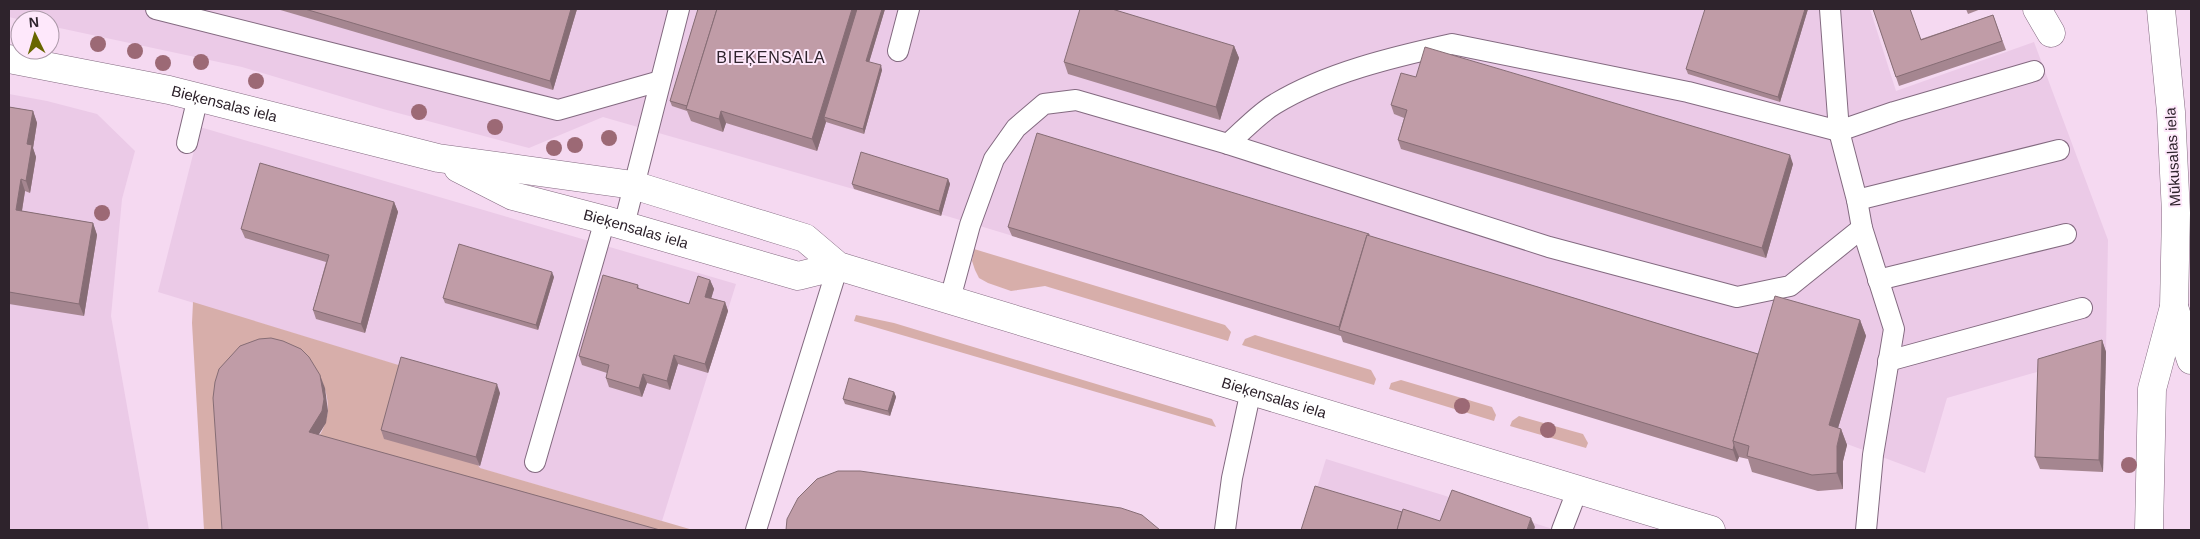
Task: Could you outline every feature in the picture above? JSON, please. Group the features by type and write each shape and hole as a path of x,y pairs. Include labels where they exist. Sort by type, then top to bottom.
{"street":[{"path":"2037,9 2051,33"},
{"name":"Mūkusalas iela","path":"2149,530 2152,389 2174,307 2175,195 2171,112 2161,9"},
{"name":"Bieķensalas iela","path":"9,59 198,97 438,158 633,185 805,238 838,266 1711,530"},
{"name":"Bieķensalas iela","path":"438,158 513,196 614,222 798,276 838,266"},
{"name":"Mūkusalas iela","path":"2174,307 2191,360"}],"lane":[{"path":"156,9 558,110 660,81"},
{"path":"534,462 614,222 633,185 679,9"},
{"path":"898,51 909,9"},
{"path":"1830,9 1839,131 1857,200 1862,228 1894,329 1873,455 1866,530"},
{"path":"1228,144 1273,105 1317,82 1412,52 1452,44 1688,92 1839,131 1894,112 2034,71"},
{"path":"187,143 198,97"},
{"path":"950,299 970,225 994,159 1016,128 1044,104 1076,100 1228,144 1549,247 1737,297 1790,286 1862,228"},
{"path":"1857,200 2059,150"},
{"path":"1878,280 2066,234"},
{"path":"756,530 838,266"},
{"path":"1888,362 2082,308"},
{"path":"1225,530 1232,478 1251,390"},
{"path":"1562,530 1577,491"}],"shaded area":[{"path":"9,9 1870,9 1896,91 2034,42 2108,240 2106,352 1947,398 1925,473 1847,444 1843,462 1843,489 1818,491 1755,461 1431,369 1343,342 1344,336 940,214 603,117 529,148 383,109 242,67 60,28 60,10 10,10 9,17"},
{"path":"9,94 47,101 97,114 135,151 122,199 111,316 149,530 9,530"},
{"path":"200,127 736,284 662,521 479,468 404,367 158,292"},
{"path":"974,249 1225,325 1231,332 1228,341 1045,286 1011,291 988,283 979,278 975,270 972,261"},
{"path":"193,302 405,367 480,468 693,530 621,530 313,444 323,429 328,413 327,396 321,379 226,530 204,530 192,323"},
{"path":"856,315 894,323 1212,419 1216,427 854,321"},
{"path":"1255,335 1371,370 1376,379 1374,385 1242,345 1245,339"},
{"path":"1401,380 1492,407 1496,415 1494,421 1389,389 1391,383"},
{"path":"1519,416 1583,434 1588,443 1586,448 1510,426 1512,421"},
{"path":"1326,459 1556,530 1304,530"}],"building":[{"path":"305,9 571,9 550,81"},
{"path":"698,9 717,9 687,106 670,101"},
{"path":"717,9 852,9 812,139 721,111 719,119 686,109"},
{"path":"857,9 882,9 866,61 881,65 863,129 824,117"},
{"path":"1080,9 1112,9 1234,46 1216,107 1064,62"},
{"path":"1705,9 1805,9 1778,97 1686,69"},
{"path":"1873,9 1910,9 1921,40 1993,15 2002,41 1896,77"},
{"path":"1425,47 1790,155 1762,248 1398,140 1407,110 1391,105 1401,73 1416,77"},
{"path":"9,107 33,111 27,144 32,145 26,181 21,179 16,210 93,223 79,304 9,292"},
{"path":"1037,133 1369,234 1367,235 1339,327 1008,227"},
{"path":"861,152 948,179 939,211 852,184"},
{"path":"260,163 394,202 361,324 313,310 329,255 241,229"},
{"path":"1367,235 1758,354 1733,441 1733,450 1339,330"},
{"path":"459,244 552,272 536,325 443,298"},
{"path":"603,275 638,285 637,288 689,304 698,276 710,280 705,297 725,302 705,364 674,355 667,381 643,374 639,388 606,378 609,365 579,356"},
{"path":"1775,296 1860,320 1829,425 1841,429 1837,446 1837,473 1812,475 1747,456 1749,446 1733,441"},
{"path":"271,338 301,349 309,357 320,375 324,399 322,411 309,432 660,530 222,530 213,398 215,382 219,369 240,346 259,339"},
{"path":"2102,340 2099,460 2035,457 2038,359"},
{"path":"401,357 497,384 476,457 381,430"},
{"path":"849,378 894,392 888,411 843,399"},
{"path":"838,471 860,471 1121,508 1142,515 1160,530 786,530 787,519 798,498 817,479"},
{"path":"1315,486 1402,512 1397,530 1301,530"},
{"path":"1452,490 1531,518 1527,530 1397,530 1403,509 1440,521"}],"district":[{"name":"BIEĶENSALA","path":"771,57"}]}
